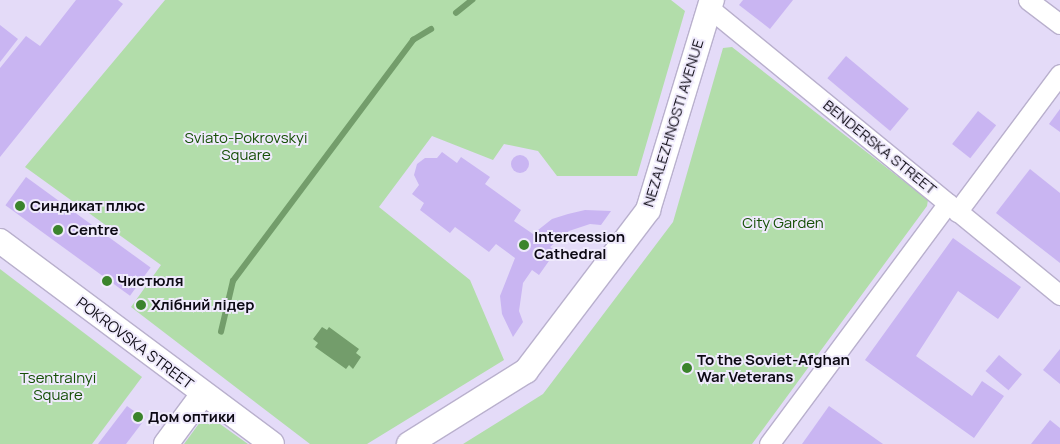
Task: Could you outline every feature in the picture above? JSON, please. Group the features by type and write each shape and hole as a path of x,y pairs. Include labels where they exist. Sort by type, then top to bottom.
{"main road":[{"name":"NEZALEZHNOSTI AVENUE","path":"409,444 526,371 648,210 707,2"},
{"name":"POKROVSKA STREET","path":"0,241 272,444"},
{"path":"166,444 203,394"}],"street":[{"path":"1028,0 1060,24"},
{"name":"BENDERSKA STREET","path":"707,2 1060,294"},
{"path":"769,444 953,207 1060,74"}],"green space":[{"name":"Sviato-Pokrovskyi Square","path":"165,0 671,0 685,11 637,176 557,176 538,151 504,144 493,160 432,136 379,207 470,280 504,360 367,444 310,444 131,307 161,265 25,167"},
{"name":"City Garden","path":"732,47 928,200 927,206 752,444 463,444 543,394 673,222 723,48"},
{"name":"Tsentralnyi Square","path":"0,269 142,377 92,444 0,444"},
{"path":"206,414 248,444 184,444"}],"shaded area":[{"path":"322,327 327,330 329,327 359,349 356,353 361,357 353,369 349,365 346,369 315,347 318,343 313,339"}],"building":[{"path":"76,0 118,0 123,4 0,157 0,68 26,36 40,46"},
{"path":"743,0 793,0 770,29 739,5"},
{"path":"0,25 18,39 0,62"},
{"path":"846,56 909,109 890,131 827,78"},
{"path":"1060,109 1060,132 1049,124"},
{"path":"978,111 996,125 970,158 952,144"},
{"name":"Intercession Cathedral","path":"442,152 457,163 461,157 490,177 485,184 521,210 514,221 533,234 552,219 568,214 585,210 611,211 601,225 590,224 569,231 550,247 556,251 539,275 532,270 523,283 519,311 523,322 513,337 502,314 500,296 515,258 496,244 489,252 455,227 450,233 420,210 424,203 412,194 419,185 414,175 417,164 425,158 437,158"},
{"path":"516,155 524,155 529,160 527,171 516,173 511,168 511,160"},
{"path":"1030,169 1060,193 1060,263 996,213"},
{"path":"26,177 151,268 130,296 5,205"},
{"path":"953,238 1021,287 998,319 958,291 916,356 972,396 982,381 1004,396 974,438 865,360"},
{"path":"1060,349 1060,384 1043,370"},
{"path":"999,355 1022,374 1008,390 986,371"},
{"path":"127,406 145,419 126,444 98,444"},
{"path":"829,406 883,444 802,444"},
{"path":"1050,420 1060,428 1060,444 1031,444"}],"waterway":[{"path":"456,13 472,0"},
{"path":"221,332 233,281 413,40 431,29"}],"place":[{"name":"Синдикат плюс","path":"20,206"},
{"name":"Centre","path":"58,230"},
{"name":"Intercession Cathedral","path":"524,245"},
{"name":"Чистюля","path":"107,281"},
{"name":"Хлібний лідер","path":"141,305"},
{"name":"To the Soviet-Afghan War Veterans","path":"687,368"},
{"name":"Дом оптики","path":"138,417"}]}
